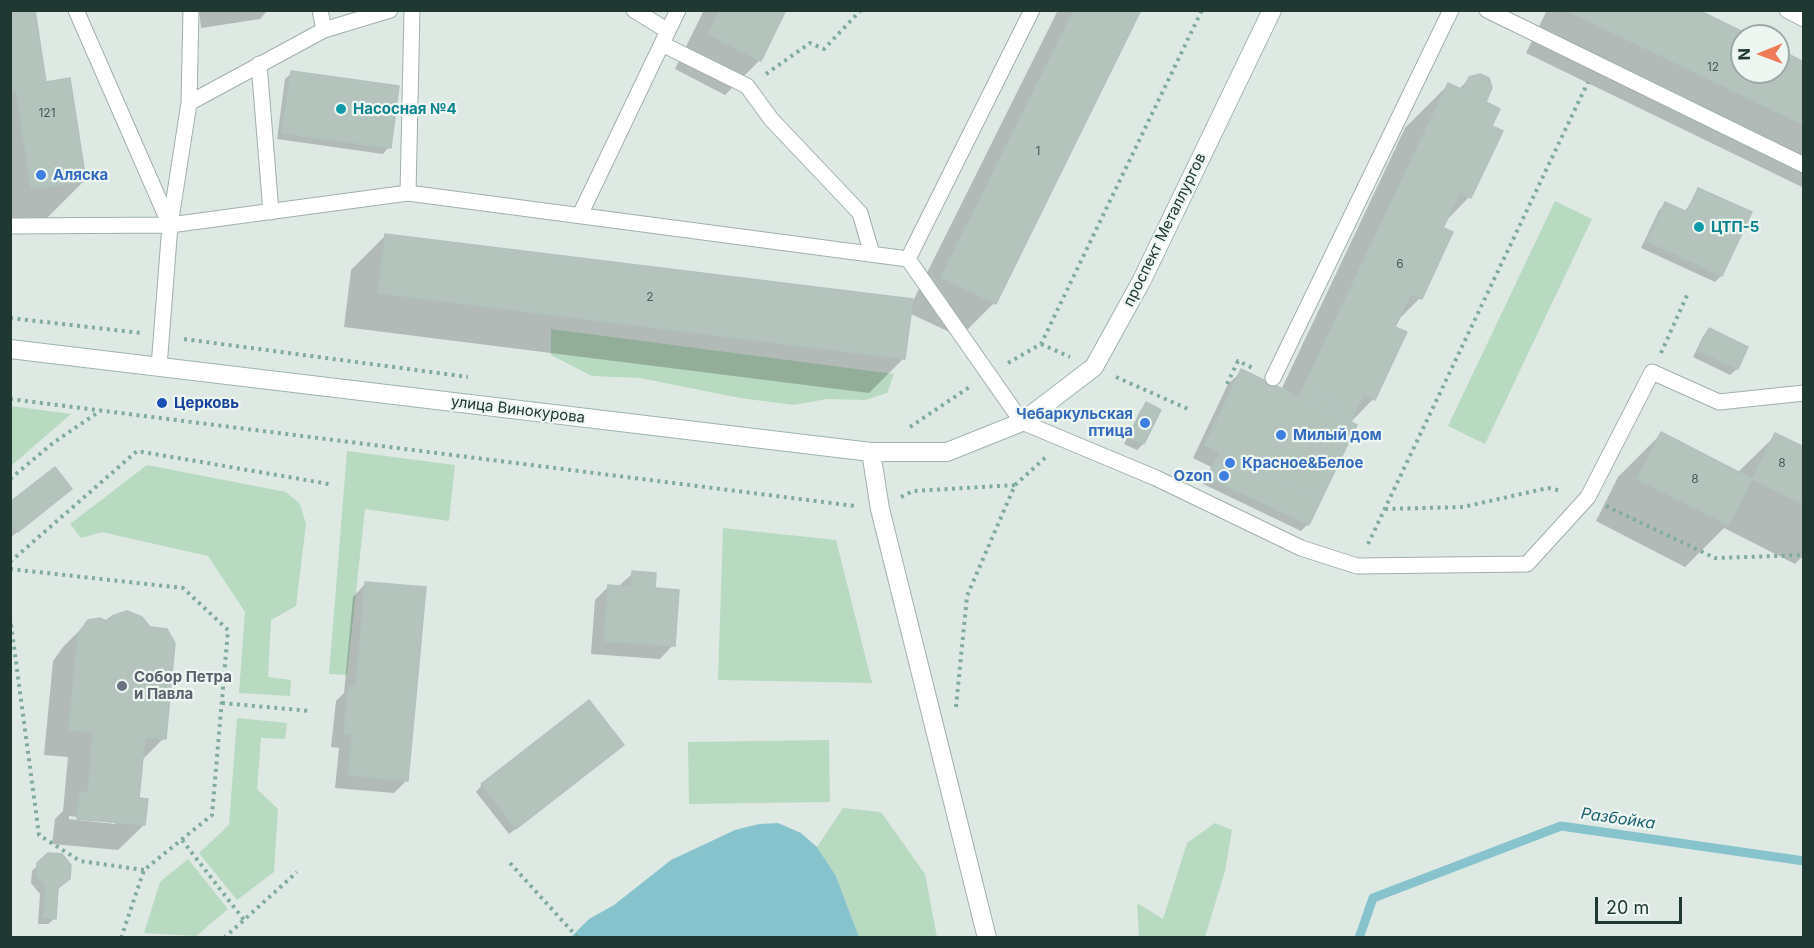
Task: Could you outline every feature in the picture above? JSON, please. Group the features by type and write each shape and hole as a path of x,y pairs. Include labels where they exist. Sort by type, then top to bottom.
{"street":[{"name":"проспект Металлургов","path":"1022,422 1094,368 1142,280 1272,10"},
{"name":"улица Винокурова","path":"10,350 871,452 947,452 1022,422"},
{"path":"871,452 880,509 987,938"}],"lane":[{"path":"76,10 170,225"},
{"path":"159,367 170,225 189,103 191,10"},
{"path":"320,10 324,30"},
{"path":"189,103 324,30 390,10"},
{"path":"408,193 412,10"},
{"path":"634,10 665,38 747,86 771,119 860,213 872,254"},
{"path":"665,10 665,38"},
{"path":"580,215 678,10"},
{"path":"908,259 1032,10"},
{"path":"1273,378 1451,10"},
{"path":"1487,10 1803,165"},
{"path":"1786,10 1803,19"},
{"path":"259,64 271,212"},
{"path":"10,226 170,225 408,193 908,259 1022,422 1156,478 1301,548 1357,566 1527,564 1588,497 1652,372 1719,402 1803,393"}],"path":[{"path":"747,86 810,43 824,49 861,10"},
{"path":"907,429 989,373 1041,344 1202,10"},
{"path":"1357,566 1597,64"},
{"path":"1664,348 1688,293"},
{"path":"10,318 470,377"},
{"path":"1227,384 1238,361"},
{"path":"10,399 880,509 913,490 1015,485"},
{"path":"10,479 53,443 100,411"},
{"path":"955,712 967,596 1015,485 1064,440"},
{"path":"10,562 137,451 329,484"},
{"path":"1385,509 1463,507 1548,488 1588,497 1716,558 1803,555"},
{"path":"10,569 183,588 228,630 212,815 144,870 121,938"},
{"path":"10,617 39,835 80,861 144,870"},
{"path":"222,703 310,711"},
{"path":"182,840 244,920"},
{"path":"510,862 578,938"},
{"path":"224,938 297,872"}],"green space":[{"path":"1555,201 1592,219 1485,444 1448,426"},
{"path":"551,329 894,374 887,393 865,400 826,399 794,405 740,398 640,378 592,376 551,355"},
{"path":"11,406 71,414 11,466"},
{"path":"347,451 455,465 449,521 365,509 347,675 329,674"},
{"path":"147,465 286,492 300,504 306,524 296,606 271,620 268,677 291,680 290,696 239,693 245,612 208,556 102,532 81,538 70,524"},
{"path":"723,528 836,540 872,683 718,680"},
{"path":"237,718 287,723 285,739 261,738 257,789 278,809 274,872 237,900 199,853 229,825"},
{"path":"829,740 830,802 689,804 688,742"},
{"path":"843,808 881,812 925,874 937,937 859,937 836,876 817,847"},
{"path":"1215,823 1232,830 1225,871 1205,937 1139,937 1137,903 1163,919 1187,843"},
{"path":"188,859 228,909 196,936 144,933 160,882"}],"water":[{"path":"778,823 801,833 817,847 836,876 859,937 571,937 589,919 614,905 671,860 735,830 759,824"}],"building":[{"path":"10,10 35,10 46,82 70,78 86,181 31,189 16,89 10,90"},
{"path":"720,10 786,10 761,61 708,34"},
{"path":"1074,10 1141,10 996,304 941,277"},
{"path":"1698,10 1730,26 1730,84 1790,84 1790,55 1804,62 1804,125 1568,11"},
{"name":"Насосная №4","path":"291,71 399,86 391,148 282,133"},
{"path":"1480,74 1489,78 1492,88 1486,102 1500,109 1492,126 1503,131 1471,198 1460,193 1443,228 1453,232 1422,299 1411,294 1395,327 1407,332 1375,400 1364,395 1356,410 1304,386 1448,83 1463,90 1469,77"},
{"name":"ЦТП-5","path":"1698,188 1752,212 1722,276 1647,241 1665,202 1687,212"},
{"path":"385,234 913,299 905,359 378,293"},
{"path":"1709,328 1748,347 1738,369 1698,350"},
{"name":"Милый дом","path":"1241,369 1357,425 1321,500 1205,445"},
{"path":"1304,386 1356,410 1351,422 1299,397"},
{"name":"Чебаркульская птица","path":"1146,402 1161,410 1144,444 1129,437"},
{"path":"1661,432 1752,479 1729,525 1637,479"},
{"path":"1775,433 1804,447 1804,505 1752,479"},
{"path":"1220,452 1321,500 1309,525 1208,477"},
{"path":"55,467 72,489 18,532 10,522 10,502"},
{"path":"632,571 656,573 655,588 679,590 675,646 604,641 608,585 631,587"},
{"path":"365,582 426,587 408,781 348,775 352,735 344,734 346,710 349,686 356,686"},
{"name":"Собор Петра и Павла","path":"127,611 142,617 150,627 167,629 175,643 166,739 145,737 139,798 148,799 145,825 77,819 80,792 88,793 93,732 69,730 78,634 88,620 100,618 106,621 112,616"},
{"path":"589,700 624,745 516,829 481,784"},
{"path":"48,853 62,854 71,865 70,879 58,888 56,919 43,918 46,887 37,876 37,863"}],"waterway":[{"name":"Разбойка","path":"1359,938 1373,898 1561,826 1804,861"}],"place":[{"name":"Насосная №4","path":"341,109"},
{"name":"Аляска","path":"41,175"},
{"name":"ЦТП-5","path":"1699,227"},
{"name":"Церковь","path":"162,403"},
{"name":"Чебаркульская птица","path":"1145,423"},
{"name":"Милый дом","path":"1281,435"},
{"name":"Красное&Белое","path":"1230,463"},
{"name":"Ozon","path":"1224,476"},
{"name":"Собор Петра и Павла","path":"122,686"}]}
